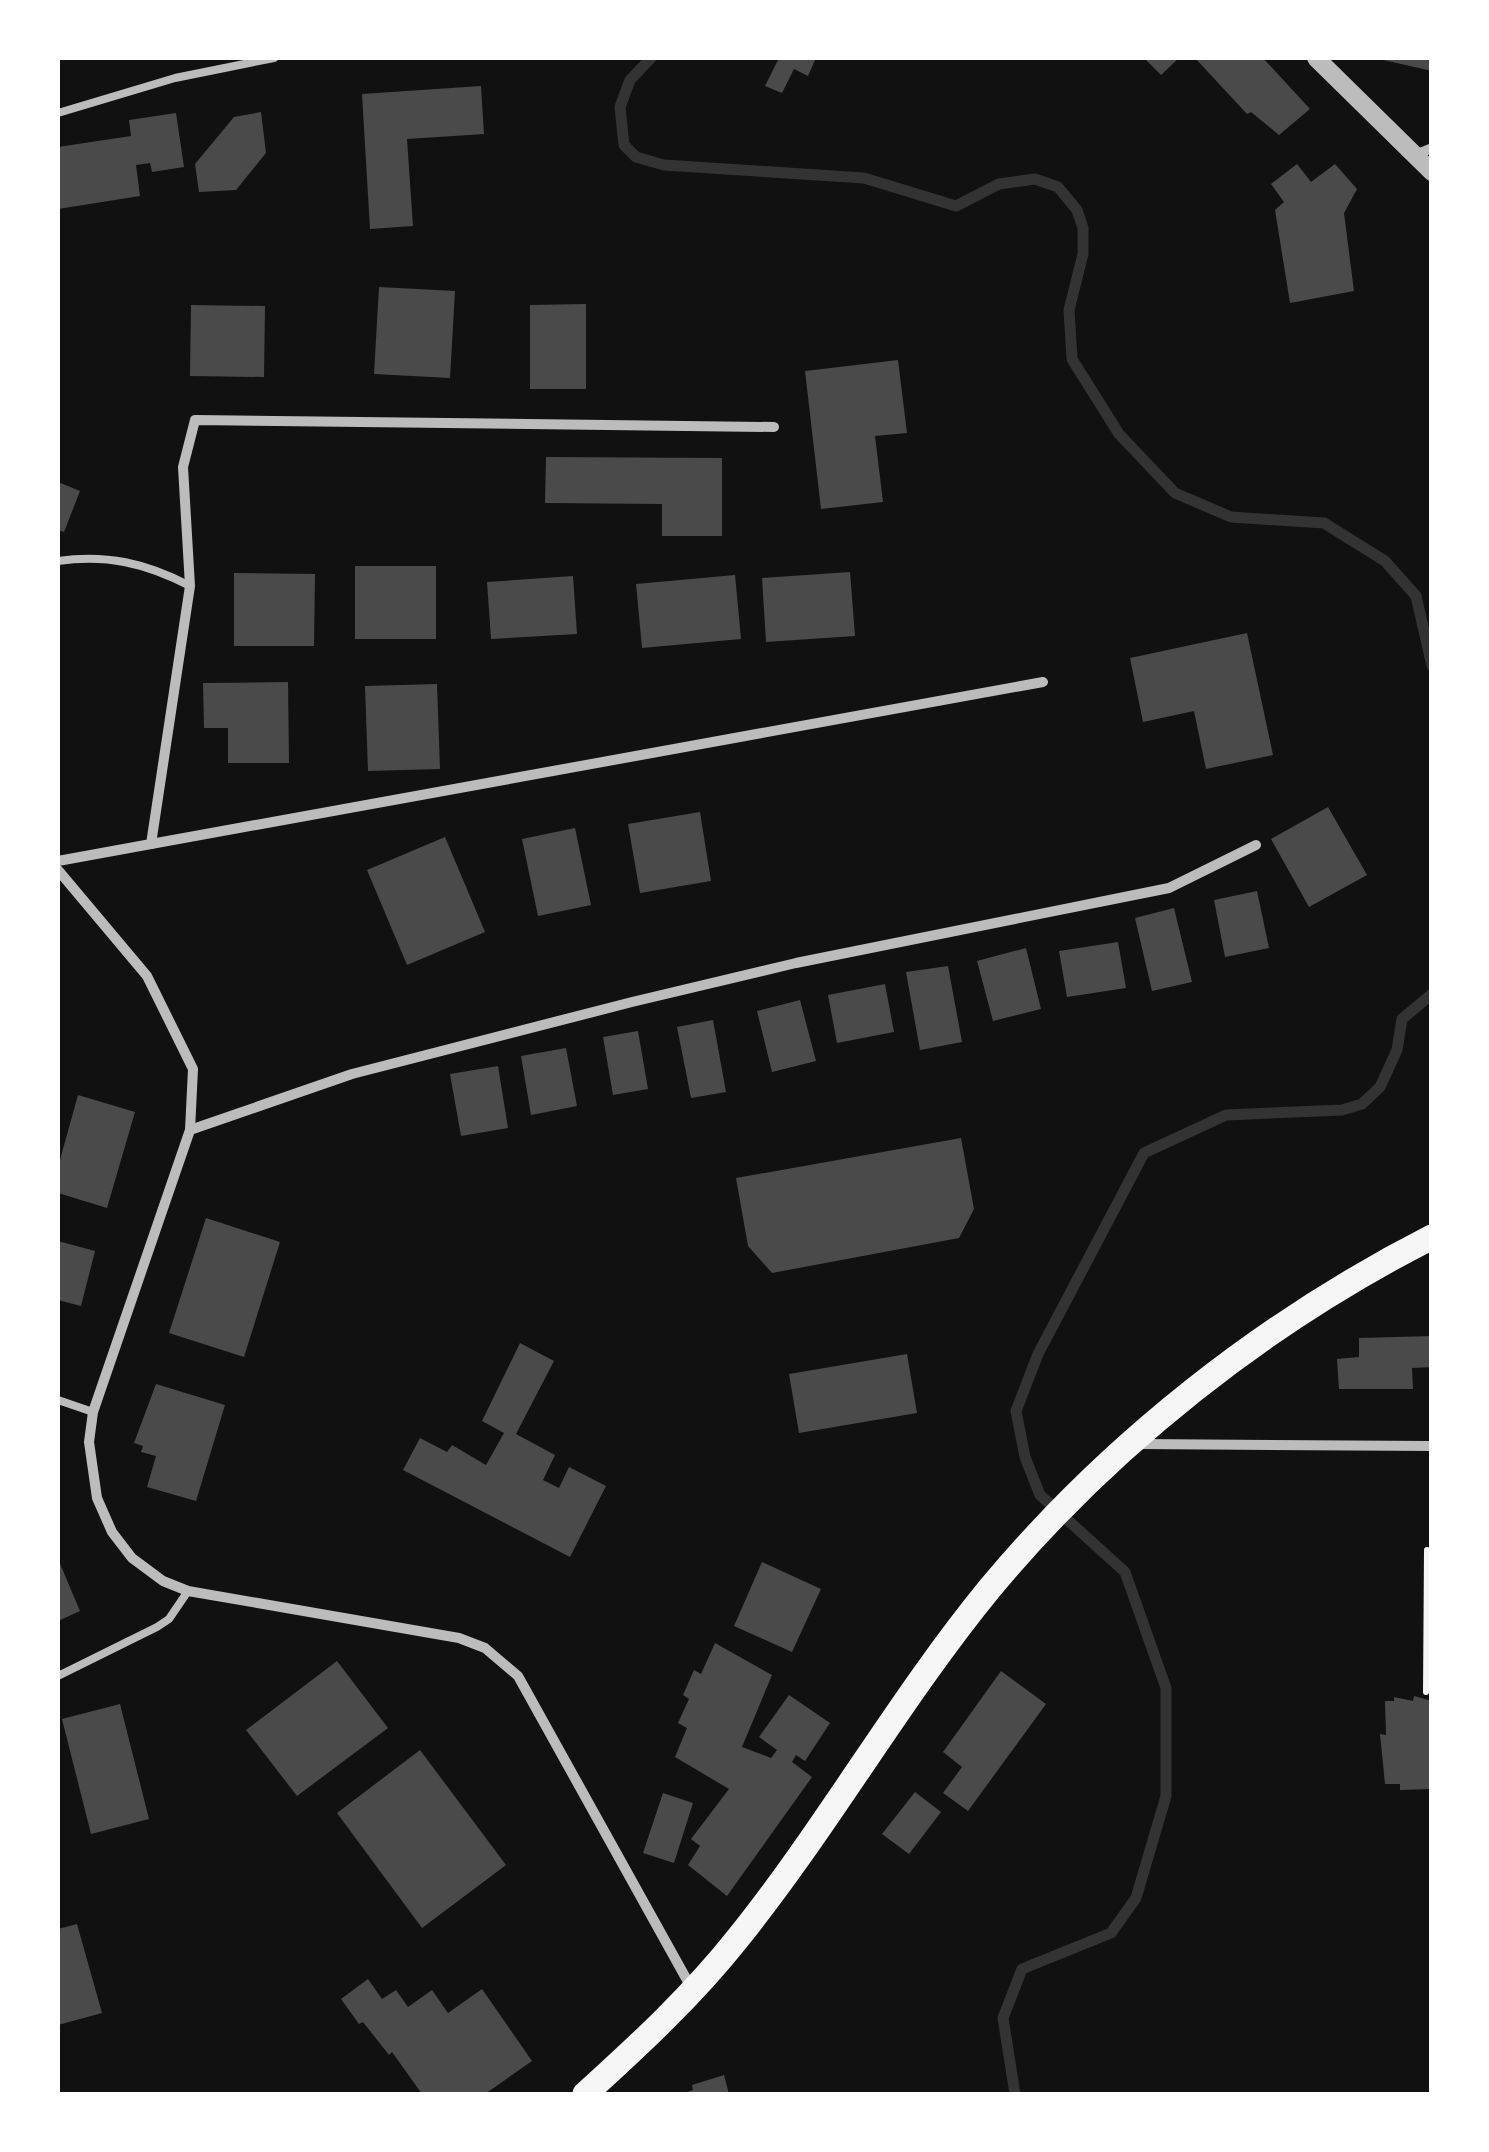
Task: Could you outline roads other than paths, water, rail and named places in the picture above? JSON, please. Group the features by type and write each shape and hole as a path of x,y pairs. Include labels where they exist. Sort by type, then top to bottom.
{"main road":[{"path":"585,2094 692,1990 738,1939 992,1586 1130,1444 1269,1334 1432,1237"}],"street":[{"path":"1316,58 1423,152 1432,172"},
{"path":"151,844 190,586 183,466 194,420 774,427"},
{"path":"58,861 1043,682"},
{"path":"190,1130 352,1074 632,1002 796,963 1170,888 1256,845"},
{"path":"59,876 147,976 193,1069 190,1130 93,1412 90,1470 112,1532 132,1558 163,1581 188,1591 459,1638 500,1658 518,1676 692,1990"},
{"path":"1130,1444 1432,1446"}],"lane":[{"path":"58,113 175,78 274,58"},
{"path":"58,560 93,556 154,567 190,586"},
{"path":"58,1400 93,1412"},
{"path":"58,1676 157,1627 169,1618 188,1591"}],"waterway":[{"path":"651,58 630,80 620,107 624,145 636,157 664,165 864,178 956,206 999,184 1035,179 1058,187 1077,210 1083,228 1083,254 1069,310 1072,359 1119,434 1175,493 1231,517 1324,523 1385,561 1416,596 1432,666"},
{"path":"1015,2094 1003,2018 1022,1969 1111,1933 1136,1898 1166,1796 1166,1688 1125,1572 1040,1495 1025,1457 1016,1411 1038,1354 1144,1153 1226,1115 1342,1110 1362,1104 1380,1087 1397,1050 1402,1019 1432,994"}]}
